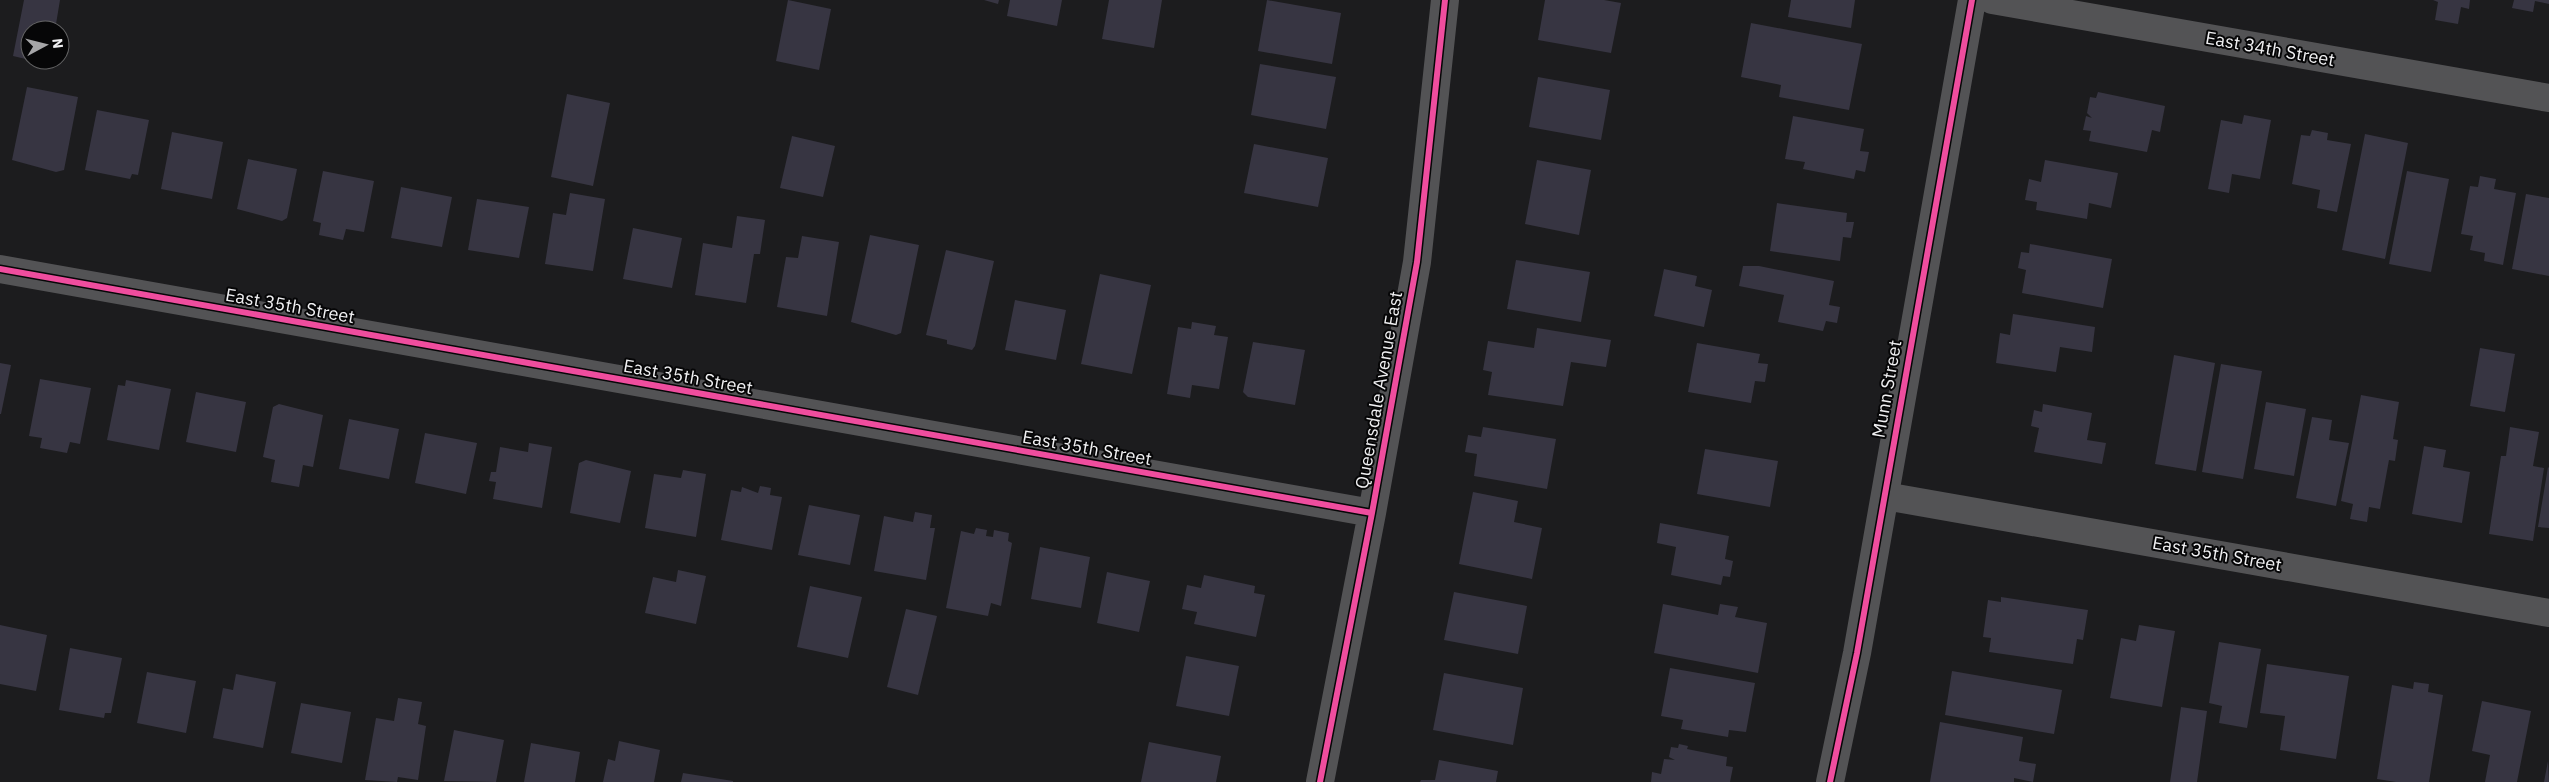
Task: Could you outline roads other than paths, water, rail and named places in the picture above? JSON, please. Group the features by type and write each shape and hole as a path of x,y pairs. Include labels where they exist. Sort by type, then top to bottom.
{"street":[{"name":"Queensdale Avenue East","path":"1320,782 1372,513 1416,262 1445,0"},
{"name":"Munn Street","path":"1830,782 1857,653 1885,496 1892,443 1972,0"},
{"name":"East 34th Street","path":"1992,0 2549,98"},
{"name":"East 35th Street","path":"0,268 1372,513"},
{"name":"East 35th Street","path":"1885,496 2549,613"}]}
